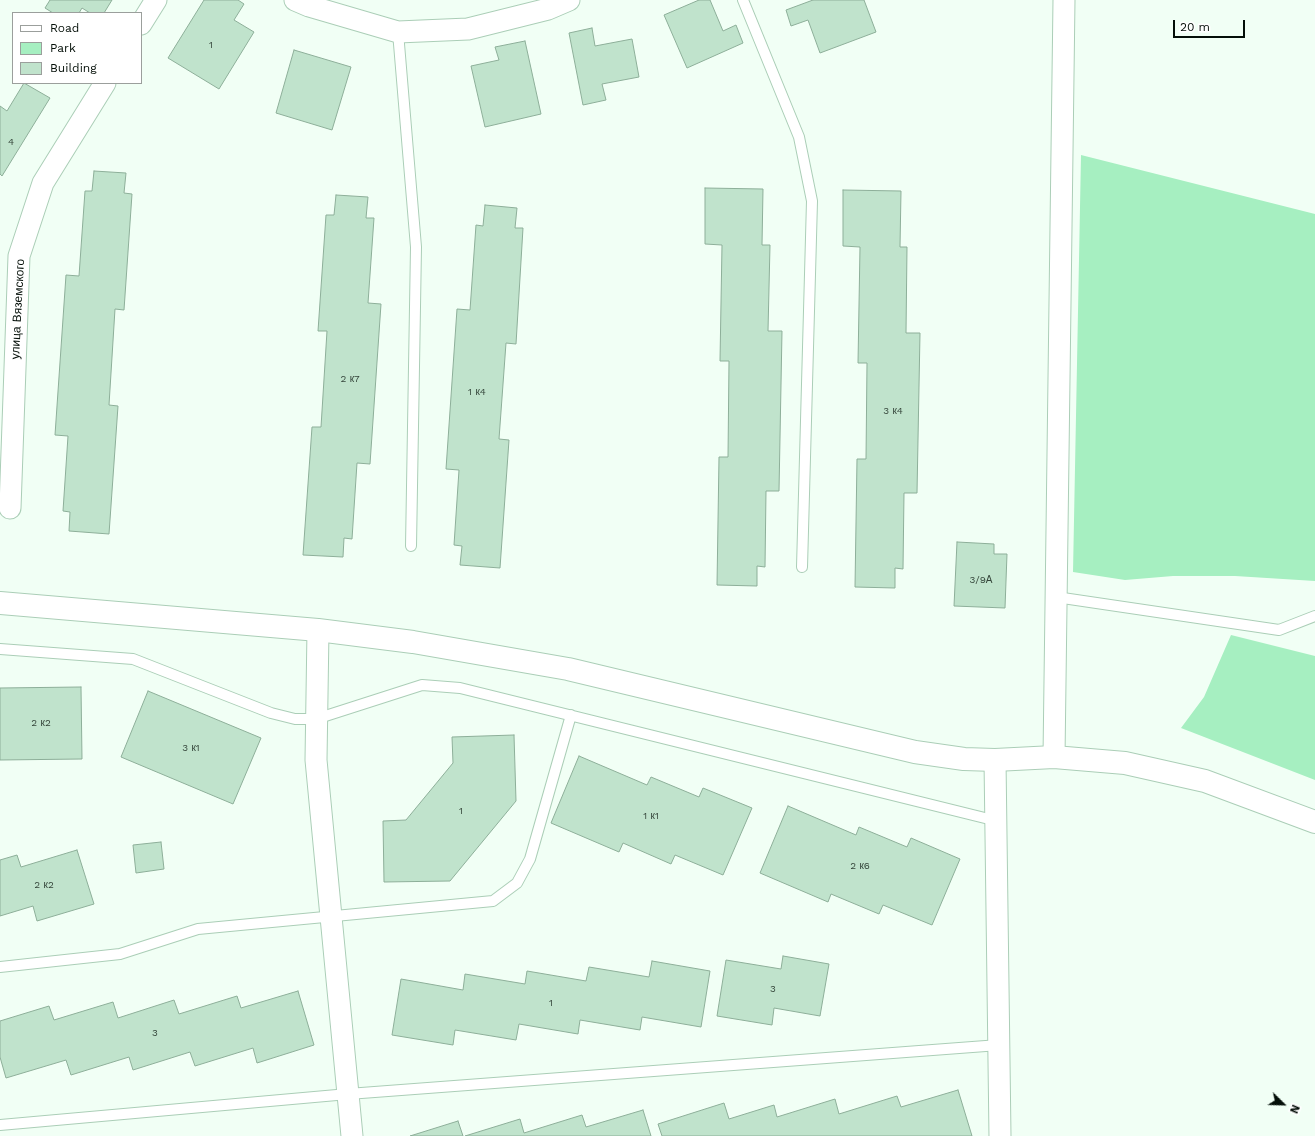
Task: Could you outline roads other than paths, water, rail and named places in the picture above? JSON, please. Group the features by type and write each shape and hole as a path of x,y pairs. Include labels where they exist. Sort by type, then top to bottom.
{"street":[{"path":"142,22 156,0"},
{"path":"295,0 308,6 398,32 468,29 548,9 569,0"},
{"path":"1054,757 1064,0"},
{"name":"улица Вяземского","path":"10,508 19,256 43,182 104,84"},
{"path":"0,603 318,630 413,642 568,669 915,752 964,759 995,760 1054,757 1125,763 1205,782 1315,822"},
{"path":"318,630 316,760 352,1136"},
{"path":"995,760 1000,1136"}],"lane":[{"path":"743,0 799,137 812,201 802,566"},
{"path":"398,32 416,247 411,546"},
{"path":"1056,596 1279,630 1315,616"},
{"path":"0,649 133,659 271,713 295,719 316,719 422,685 460,688 997,821"},
{"path":"0,967 120,954 198,929 493,901 517,883 530,859 571,715"},
{"path":"0,1125 348,1094 999,1045"}]}
